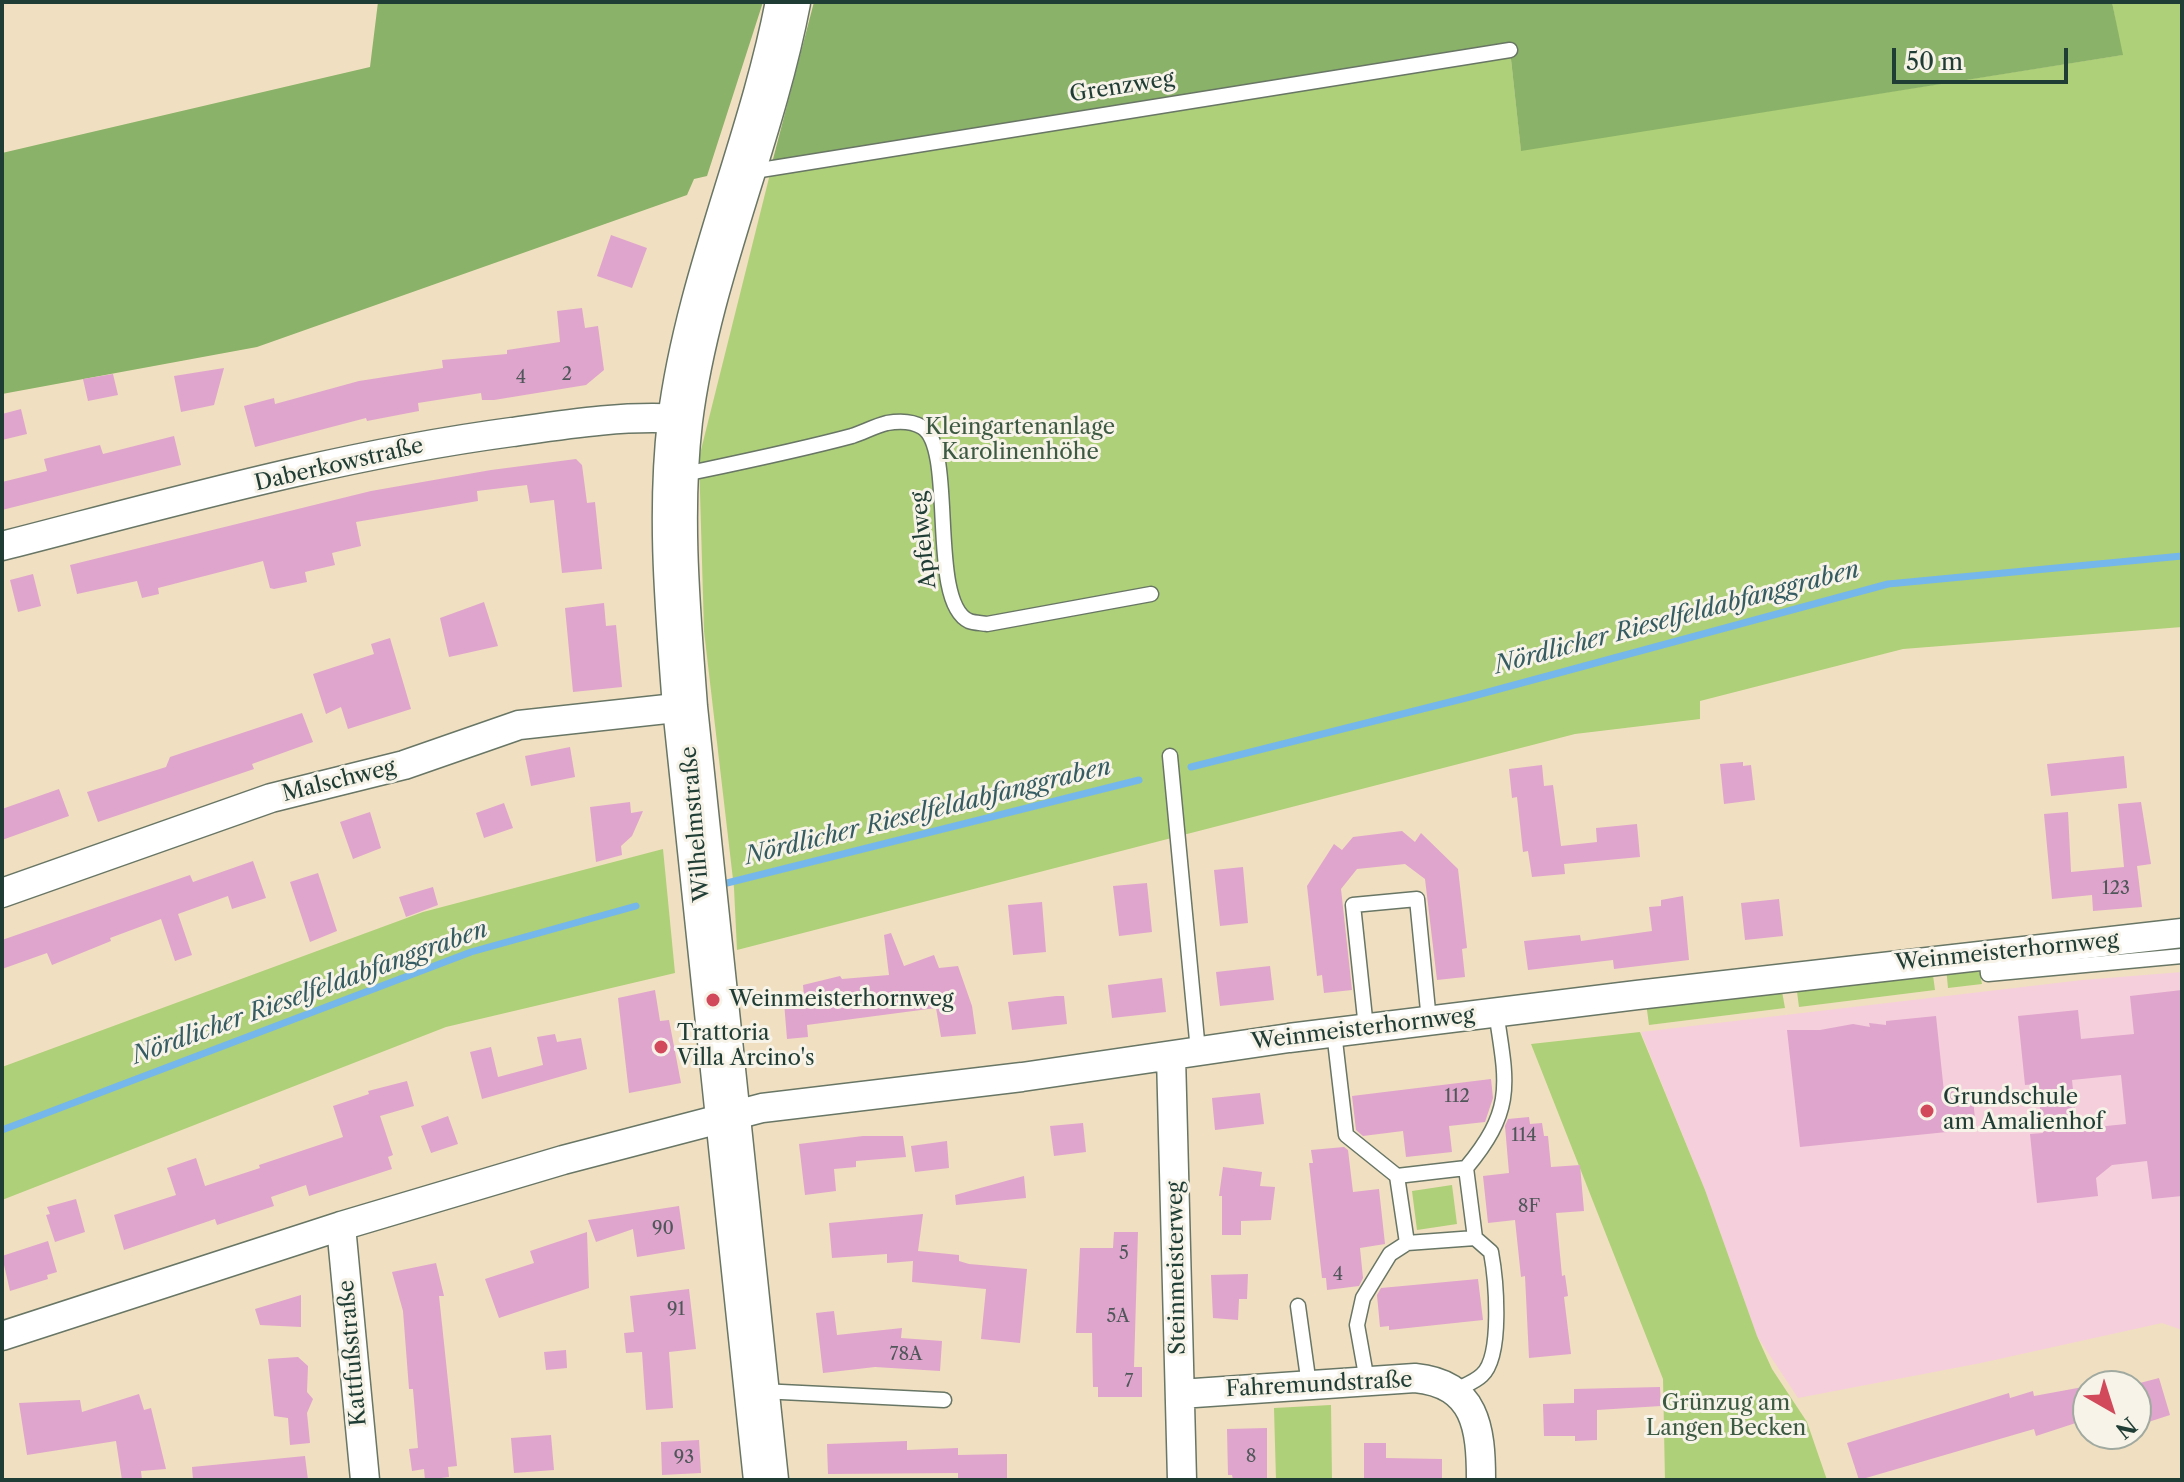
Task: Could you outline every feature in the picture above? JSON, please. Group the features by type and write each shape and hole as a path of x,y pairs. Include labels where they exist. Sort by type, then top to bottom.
{"main road":[{"name":"Wilhelmstraße","path":"766,1480 685,707 676,586 675,475 681,419 704,308 788,2"}],"street":[{"name":"Daberkowstraße","path":"2,546 300,472 436,443 637,416 681,419"},
{"name":"Malschweg","path":"2,893 271,798 404,765 519,725 685,707"},
{"name":"Weinmeisterhornweg","path":"2,1336 341,1226 726,1116 795,1104 1334,1032 1986,953 2182,933"},
{"name":"Steinmeisterweg","path":"1182,1480 1180,1394 1184,1054"},
{"name":"Kattfußstraße","path":"341,1226 365,1480"},
{"name":"Fahremundstraße","path":"1180,1394 1367,1381 1436,1380 1454,1391"},
{"path":"1454,1391 1476,1420 1481,1480"}],"lane":[{"name":"Grenzweg","path":"742,173 1510,50"},
{"name":"Apfelweg","path":"675,475 854,435 886,423 907,421 924,427 935,440 940,461 938,487 950,589 956,608 968,621 987,624 1151,594"},
{"path":"1170,756 1184,1054"},
{"path":"1366,1028 1353,905 1417,899 1429,1021"},
{"path":"1986,953 1988,974 2182,956"},
{"path":"1475,1238 1466,1168 1494,1128 1505,1101 1505,1068 1496,1012"},
{"path":"1334,1032 1346,1135 1397,1176 1407,1243"},
{"path":"1397,1176 1466,1168"},
{"path":"1367,1381 1357,1325 1363,1298 1390,1254 1407,1243 1475,1238 1488,1246 1493,1260 1496,1339 1493,1361 1481,1377 1454,1391"},
{"path":"1298,1306 1309,1385"},
{"path":"758,1391 944,1400"}],"shaded area":[{"name":"Grundschule am Amalienhof","path":"2182,972 2182,1330 2162,1323 1981,1363 1798,1398 1757,1336 1705,1190 1641,1032 2082,980"}],"green space":[{"path":"378,2 763,2 707,176 694,179 687,195 257,347 2,394 2,153 370,67"},
{"path":"814,2 2112,2 2123,55 1521,151 1510,50 772,163"},
{"name":"Kleingartenanlage Karolinenhöhe","path":"2112,2 2182,2 2182,627 1903,649 1700,701 1700,719 1575,734 737,950 734,888 704,631 699,458 770,174 1510,50 1521,150 2122,55"},
{"path":"663,849 675,973 446,1027 2,1200 2,1067 423,912"},
{"path":"1972,963 1979,970 1982,984 1948,988 1946,967"},
{"path":"1932,968 1935,990 1799,1007 1796,984"},
{"path":"1781,986 1785,1008 1649,1025 1646,1003"},
{"name":"Grünzug am Langen Becken","path":"1640,1032 1705,1190 1757,1336 1772,1369 1807,1422 1827,1480 1665,1480 1663,1379 1531,1044"},
{"path":"1452,1185 1457,1224 1417,1230 1412,1191"},
{"path":"1331,1405 1332,1480 1276,1480 1274,1408"}],"building":[{"path":"611,235 647,248 632,288 597,276"},
{"path":"582,308 585,328 598,326 604,370 586,385 494,400 482,400 481,393 418,403 419,411 367,421 366,418 255,447 244,406 274,398 275,404 359,381 443,368 442,360 507,354 507,350 560,342 557,311"},
{"path":"224,368 214,405 181,412 174,376"},
{"path":"113,374 118,395 88,401 83,379"},
{"path":"21,409 27,434 2,440 2,414"},
{"path":"174,436 181,465 2,510 2,482 47,471 44,459 100,445 103,454"},
{"path":"576,459 582,465 587,503 595,502 602,569 562,573 554,500 530,503 527,485 477,491 478,501 356,522 361,546 332,553 335,565 305,572 307,582 274,589 270,588 263,561 158,588 159,594 142,598 137,581 77,594 70,565 371,491"},
{"path":"33,574 41,606 18,612 10,580"},
{"path":"484,602 498,646 449,657 440,618"},
{"path":"604,603 606,626 616,625 622,687 573,692 565,608"},
{"path":"390,638 411,709 348,729 341,707 326,714 313,674 374,654 371,644"},
{"path":"302,713 313,742 252,764 254,769 98,822 87,792 166,767 170,757"},
{"path":"570,747 575,777 531,786 525,756"},
{"path":"2124,756 2127,788 2051,796 2047,764"},
{"path":"1743,762 1743,766 1751,765 1755,800 1724,804 1720,764"},
{"path":"1542,765 1544,786 1553,785 1561,846 1597,842 1596,828 1637,824 1640,857 1564,864 1565,874 1532,877 1528,851 1523,852 1517,797 1512,798 1509,769"},
{"path":"59,789 69,816 2,840 2,809"},
{"path":"630,802 631,813 643,811 632,836 621,846 622,855 596,862 590,807"},
{"path":"2141,802 2151,864 2137,866 2142,907 2093,911 2092,895 2052,899 2044,814 2068,812 2071,872 2124,867 2118,804"},
{"path":"504,803 513,828 484,838 476,813"},
{"path":"370,812 381,848 353,859 340,822"},
{"path":"1402,831 1415,842 1421,833 1458,869 1467,948 1462,949 1465,977 1437,980 1425,879 1405,864 1357,869 1341,889 1352,990 1324,993 1322,975 1317,976 1307,886 1334,844 1342,850 1353,837"},
{"path":"253,861 266,898 232,909 228,896 178,914 192,955 175,961 161,919 52,965 47,953 2,969 2,940 190,875 193,882"},
{"path":"1243,867 1248,923 1220,926 1214,870"},
{"path":"318,873 337,931 310,942 290,882"},
{"path":"1147,883 1152,932 1119,936 1113,886"},
{"path":"433,887 438,905 406,917 399,897"},
{"path":"1683,896 1689,960 1614,969 1613,960 1528,970 1524,941 1580,935 1581,941 1652,931 1649,907 1661,906 1661,900"},
{"path":"1779,899 1783,936 1745,940 1741,903"},
{"path":"1042,902 1046,952 1013,955 1008,905"},
{"path":"891,933 904,966 934,955 939,968 958,966 972,1006 976,1034 941,1037 936,1008 807,1025 808,1037 787,1039 784,1002 804,996 803,985 840,976 842,979 889,975 884,935"},
{"path":"1270,966 1274,1000 1220,1006 1216,972"},
{"path":"1162,978 1166,1012 1112,1018 1108,985"},
{"path":"655,990 660,1021 669,1020 681,1083 629,1093 618,998"},
{"path":"2182,990 2182,1196 2152,1199 2147,1161 2112,1165 2096,1178 2098,1196 2037,1203 2030,1134 2043,1133 2037,1084 2025,1085 2018,1016 2078,1010 2081,1039 2134,1034 2130,996","holes":["2121,1075 2126,1124 2077,1129 2072,1080"]},
{"path":"1064,996 1067,1024 1012,1030 1008,1002"},
{"path":"1936,1016 1944,1092 1972,1089 1976,1129 1800,1147 1787,1030 1820,1030 1853,1024 1870,1027 1869,1023 1886,1025 1886,1021"},
{"path":"555,1034 557,1042 581,1038 587,1069 482,1099 470,1052 491,1047 498,1077 543,1065 537,1037"},
{"path":"1491,1079 1493,1098 1485,1122 1449,1126 1452,1152 1406,1157 1403,1131 1363,1136 1356,1130 1352,1096"},
{"path":"407,1081 414,1106 380,1116 393,1155 388,1157 392,1169 309,1196 306,1185 271,1197 274,1206 217,1225 215,1219 124,1250 114,1215 176,1195 167,1168 196,1158 205,1186 260,1168 259,1165 343,1137 333,1106 369,1094 368,1091"},
{"path":"1260,1093 1264,1124 1215,1130 1212,1098"},
{"path":"448,1116 458,1144 431,1153 421,1126"},
{"path":"1529,1117 1530,1124 1542,1123 1544,1136 1548,1136 1551,1167 1580,1165 1584,1211 1556,1213 1562,1276 1565,1275 1568,1296 1564,1297 1571,1354 1529,1358 1525,1276 1521,1277 1515,1220 1488,1223 1483,1176 1509,1173 1505,1126 1508,1119"},
{"path":"1083,1123 1086,1152 1054,1156 1050,1126"},
{"path":"863,1136 903,1136 906,1157 856,1161 856,1167 834,1169 836,1191 805,1195 799,1144"},
{"path":"947,1141 949,1168 915,1172 911,1146"},
{"path":"1344,1147 1348,1150 1353,1192 1379,1189 1385,1244 1360,1248 1363,1278 1359,1286 1327,1290 1326,1278 1322,1278 1309,1163 1313,1163 1311,1150"},
{"path":"1223,1167 1262,1172 1260,1186 1275,1187 1271,1220 1241,1221 1241,1235 1222,1235 1222,1196 1219,1196"},
{"path":"1024,1176 1026,1198 956,1205 955,1195"},
{"path":"76,1199 85,1232 55,1242 46,1215 50,1214 47,1207"},
{"path":"679,1206 685,1249 637,1257 633,1229 596,1242 588,1220"},
{"path":"923,1214 918,1251 959,1255 959,1261 969,1264 1027,1269 1020,1343 981,1339 986,1289 912,1282 913,1261 887,1263 887,1254 832,1258 829,1223"},
{"path":"587,1232 589,1288 499,1318 485,1279 534,1263 530,1251"},
{"path":"1114,1232 1138,1232 1134,1367 1142,1367 1142,1397 1098,1397 1098,1387 1093,1387 1092,1333 1076,1333 1080,1248 1113,1248"},
{"path":"48,1241 57,1272 47,1275 48,1279 10,1291 2,1256"},
{"path":"436,1263 444,1296 439,1296 457,1466 448,1467 449,1477 425,1480 424,1469 412,1471 409,1449 418,1448 413,1389 409,1389 403,1311 392,1272"},
{"path":"1248,1274 1247,1299 1239,1299 1238,1320 1213,1318 1211,1275"},
{"path":"1478,1279 1483,1320 1389,1330 1389,1326 1380,1327 1377,1295 1381,1288"},
{"path":"689,1289 696,1349 669,1352 673,1408 646,1410 642,1352 626,1353 624,1333 634,1332 630,1296"},
{"path":"301,1295 301,1327 260,1325 255,1309"},
{"path":"834,1311 837,1335 902,1328 901,1338 942,1341 940,1371 875,1367 823,1373 816,1313"},
{"path":"566,1350 567,1368 546,1370 544,1352"},
{"path":"298,1357 308,1366 307,1392 313,1399 307,1413 310,1443 290,1445 288,1418 274,1416 268,1359"},
{"path":"2159,1378 2170,1415 2152,1421 2152,1380"},
{"path":"1660,1387 1661,1406 1597,1410 1597,1440 1575,1441 1575,1436 1544,1436 1543,1404 1574,1403 1574,1389"},
{"path":"2072,1389 2072,1424 2036,1436 2034,1429 1859,1480 1847,1443 2009,1393 2010,1398 2033,1391 2034,1396"},
{"path":"139,1394 144,1410 151,1408 166,1469 141,1471 142,1480 122,1480 116,1441 27,1455 19,1403 80,1400 82,1412"},
{"path":"1267,1428 1267,1480 1233,1480 1232,1475 1228,1475 1227,1429"},
{"path":"551,1435 554,1470 514,1473 511,1438"},
{"path":"699,1440 701,1473 662,1475 661,1442"},
{"path":"907,1441 907,1450 958,1448 958,1455 1007,1454 1007,1480 958,1480 958,1473 828,1474 827,1444"},
{"path":"1364,1443 1386,1443 1386,1458 1442,1459 1442,1480 1364,1480"},
{"path":"305,1456 308,1480 193,1480 192,1467"}],"waterway":[{"name":"Nördlicher Rieselfeldabfanggraben","path":"1191,767 1466,698 1888,584 2182,556"},
{"name":"Nördlicher Rieselfeldabfanggraben","path":"727,883 1139,780"},
{"name":"Nördlicher Rieselfeldabfanggraben","path":"2,1130 471,952 636,906"}],"place":[{"name":"Weinmeisterhornweg","path":"713,1000"},
{"name":"Trattoria Villa Arcino's","path":"661,1047"},
{"name":"Grundschule am Amalienhof","path":"1927,1111"}]}
